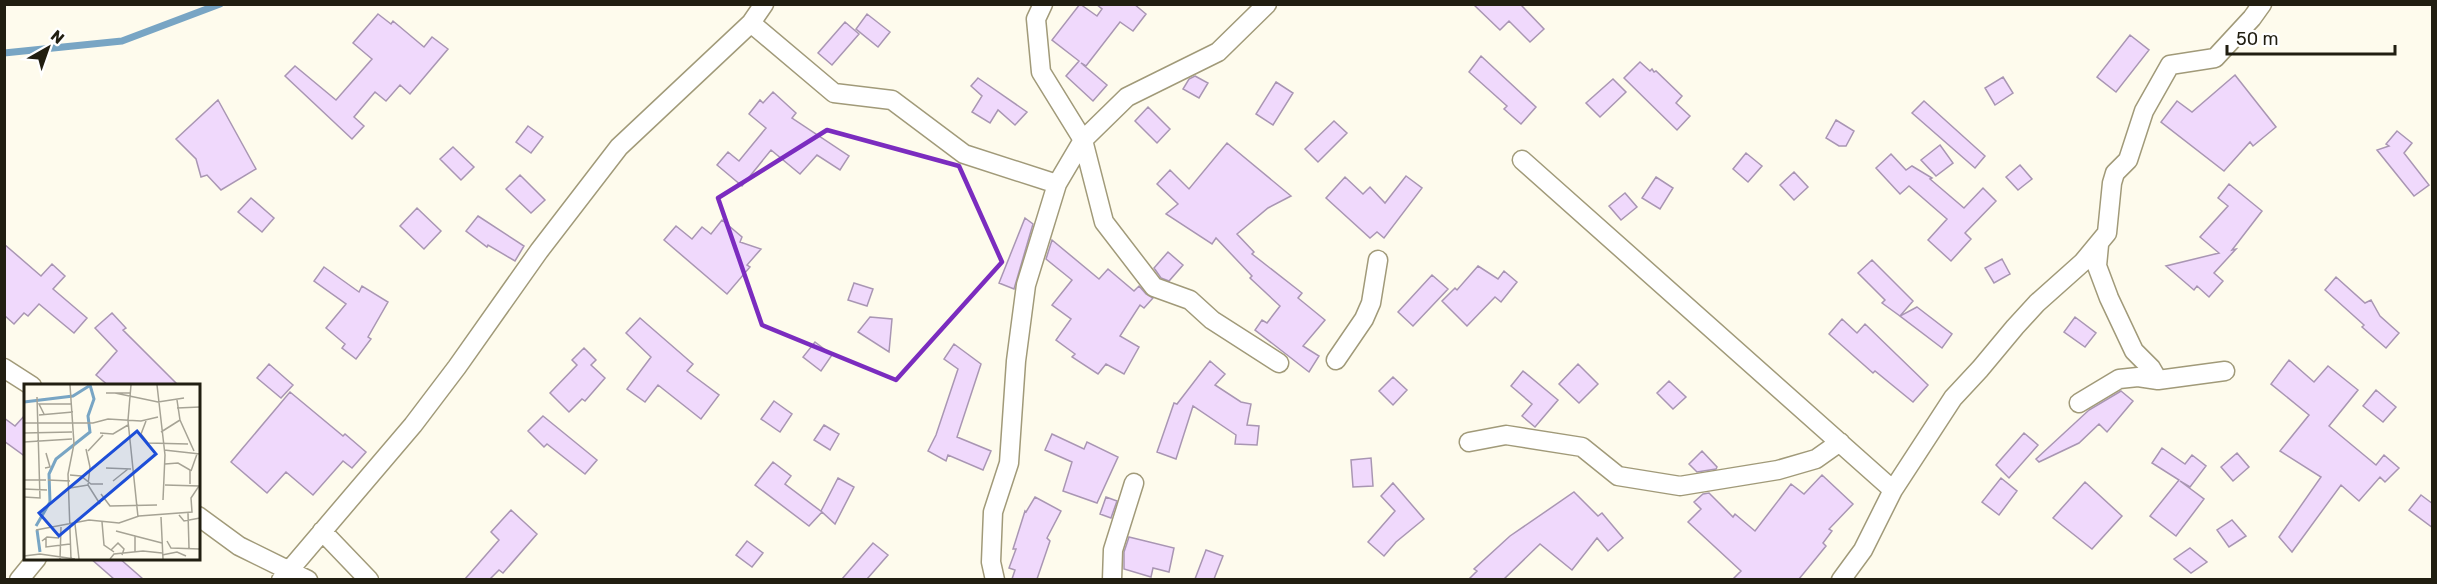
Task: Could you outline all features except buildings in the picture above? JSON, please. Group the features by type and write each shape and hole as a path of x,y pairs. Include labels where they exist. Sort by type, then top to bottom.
{"street":[{"path":"286,574 372,475 425,408 539,251 619,147 751,23 764,4"},
{"path":"1042,4 1036,19 1041,72 1083,141 1104,222 1154,287 1190,300 1212,320 1279,363"},
{"path":"995,579 991,562 993,512 1009,463 1016,361 1026,285 1057,184 1083,141 1127,97 1218,52 1267,4"},
{"path":"1841,579 1874,530 1893,490 1953,398 2037,303 2099,245 2107,233 2115,173 2128,160 2144,111 2170,64 2215,58 2262,4"},
{"path":"751,23 834,93 892,100 964,154 1057,184"},
{"path":"1522,160 1893,490"},
{"path":"2099,245 2097,266 2109,298 2134,351 2151,368 2158,381"},
{"path":"1335,360 1364,319 1371,303 1378,260"},
{"path":"4,368 29,384"},
{"path":"2079,403 2119,379 2138,377 2158,381 2225,371"},
{"path":"1469,441 1506,435 1582,447 1618,476 1680,486 1778,470 1816,459 1840,442"},
{"path":"1112,579 1113,550 1134,483"},
{"path":"200,517 239,546 286,574 308,579"},
{"path":"322,531 369,579"},
{"path":"19,579 35,560"}],"highlighted area":[{"path":"827,130 959,166 1002,262 896,380 762,325 718,198"}],"waterway":[{"path":"4,53 122,41 220,4"}]}
